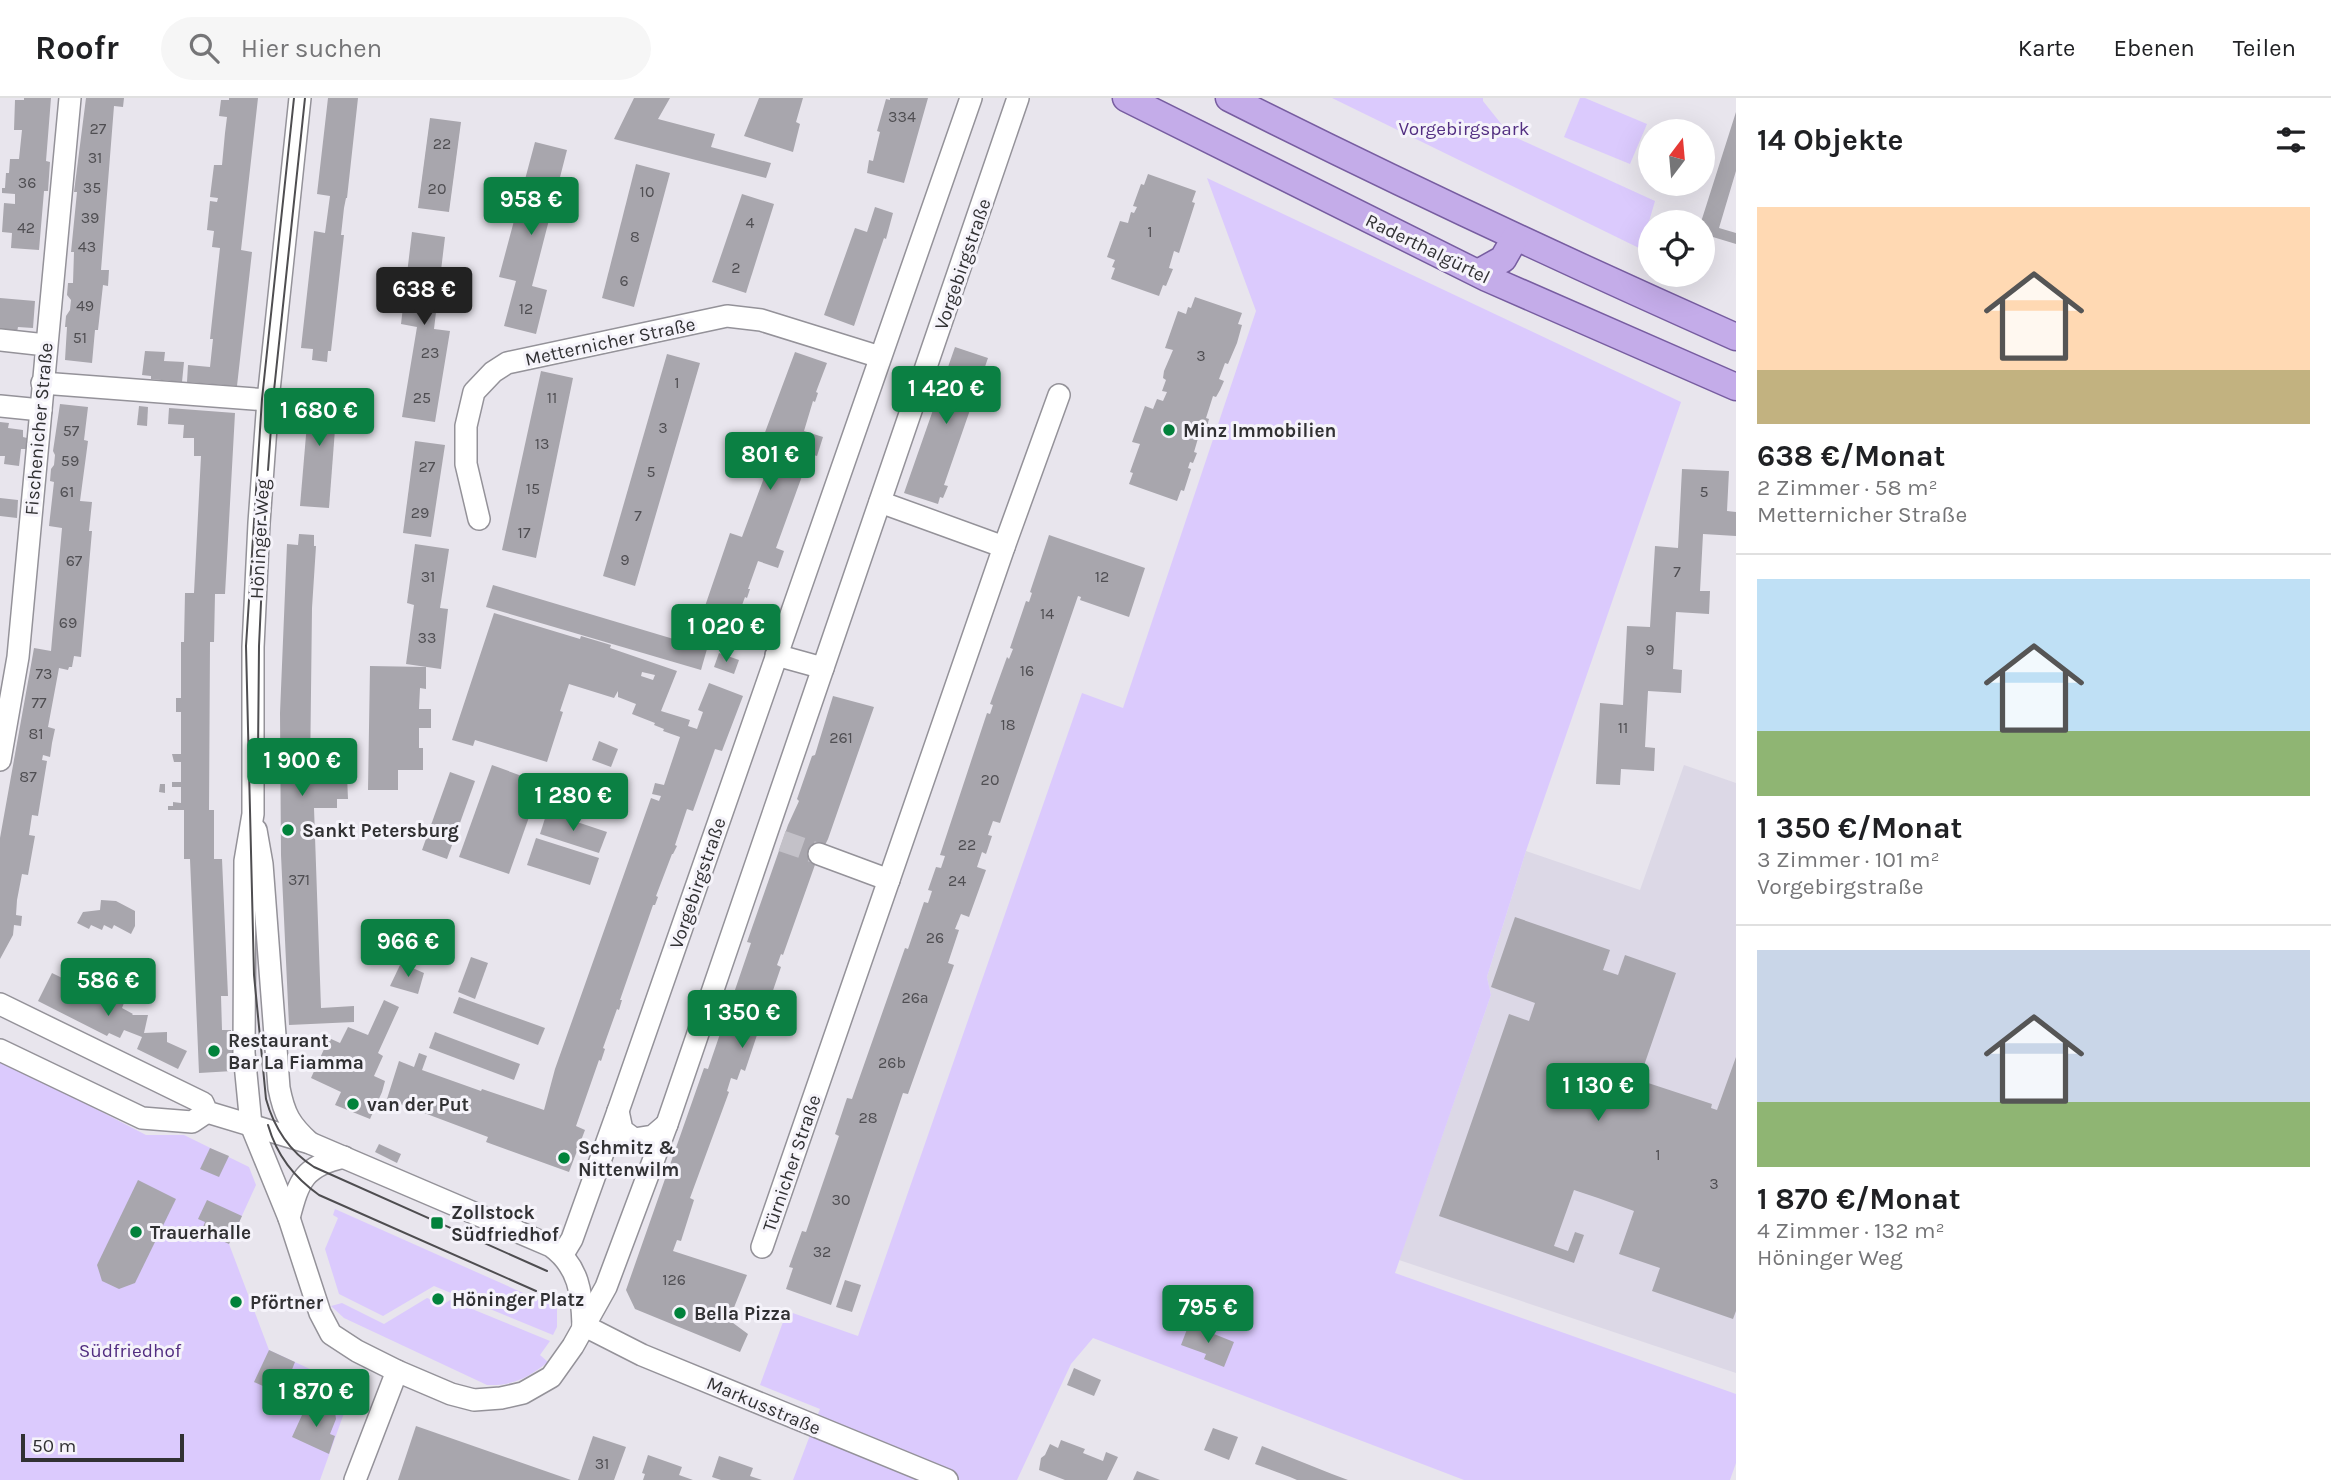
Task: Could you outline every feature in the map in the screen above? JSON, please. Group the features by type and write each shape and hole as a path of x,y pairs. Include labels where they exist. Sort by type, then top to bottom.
{"main road":[{"name":"Raderthalgürtel","path":"1126,98 1478,273 1736,387"},
{"path":"1228,98 1395,182 1736,337"},
{"path":"1478,273 1503,259 1515,238"}],"street":[{"name":"Fischenicher Straße","path":"0,760 18,657 70,98"},
{"name":"Höninger Weg","path":"251,1125 244,1053 244,998 245,861 253,814 253,647 268,400 300,98"},
{"name":"Vorgebirgstraße","path":"563,1254 572,1239 618,1111 971,98"},
{"name":"Vorgebirgstraße","path":"583,1325 606,1287 774,838 823,668 1018,98"},
{"name":"Metternicher Straße","path":"479,519 466,464 466,426 474,392 493,372 507,363 727,316 761,320 880,357"},
{"path":"0,340 46,345"},
{"path":"42,383 268,400"},
{"name":"Türnicher Straße","path":"762,1247 1059,395"},
{"path":"0,407 41,410"},
{"path":"880,502 1004,547"},
{"path":"776,655 823,668"},
{"name":"Höninger Weg","path":"253,814 262,864 279,1088 284,1112 297,1131 310,1143"},
{"path":"819,854 889,880"},
{"path":"0,1004 203,1103 207,1112 251,1125 310,1143 536,1239 563,1254 574,1270 580,1286 583,1325 567,1356 551,1377 523,1393 474,1400 451,1394 397,1371 356,1351 331,1334 320,1313 289,1218 251,1125"},
{"path":"0,1049 142,1118 192,1122 207,1112"},
{"path":"618,1111 622,1130 634,1139 653,1136 667,1124"},
{"path":"289,1218 301,1181 306,1174 314,1167 344,1157"},
{"name":"Markusstraße","path":"583,1325 626,1348 947,1480"},
{"path":"355,1480 397,1371"}],"shaded area":[{"path":"1684,765 1736,783 1736,1373 1399,1260 1491,995 1487,977 1526,851 1640,890"}],"green space":[{"name":"Vorgebirgspark","path":"1332,98 1483,98 1510,135 1638,193 1638,196 1655,201 1652,210 1638,210 1638,248"},
{"path":"1580,98 1638,120 1638,145 1630,164 1564,137"},
{"path":"1207,178 1681,402 1526,851 1487,977 1491,995 1395,1273 1736,1394 1736,1463 1730,1480 1464,1480 1093,1338 1071,1364 1017,1480 793,1480 820,1409 760,1385 787,1311 858,1336 1082,693 1123,708 1256,311"},
{"name":"Südfriedhof","path":"0,1059 146,1135 184,1135 249,1167 256,1185 229,1244 269,1350 340,1383 348,1402 320,1480 0,1480"},
{"path":"335,1209 557,1308 557,1327 553,1335 434,1286 383,1316 339,1294 325,1249 338,1218 333,1215"},
{"path":"427,1298 444,1304 450,1300 550,1341 540,1355 548,1362 519,1380 487,1385 344,1318 331,1306 342,1303 384,1324"}],"building":[{"path":"51,98 46,161 50,162 48,191 44,191 39,250 11,248 12,233 2,232 4,203 15,204 15,194 2,193 2,188 5,188 10,159 19,159 22,130 14,130 15,100"},
{"path":"86,98 124,98 123,107 114,106 101,270 109,270 108,286 103,285 92,363 65,360 66,316 71,300 67,295 68,283 73,283 74,252 71,252 77,192 74,192"},
{"path":"258,98 241,250 252,252 237,386 187,382 188,365 210,367 213,339 210,339 220,248 212,247 214,231 207,230 210,201 217,202 218,198 210,197 214,165 222,165 227,117 219,116 221,100"},
{"path":"328,98 358,98 341,235 344,235 331,351 328,351 327,362 312,360 313,349 301,348 314,231 325,233 330,196 317,194"},
{"path":"634,98 670,98 658,119 715,134 711,147 771,163 766,178 614,139"},
{"path":"759,98 803,98 796,122 800,124 793,152 744,136"},
{"path":"928,98 904,183 867,173 869,160 873,161 880,132 877,131 886,99"},
{"path":"1736,112 1736,171 1719,228 1736,233 1736,244 1715,238 1715,210 1705,210 1709,196 1715,196 1715,178"},
{"path":"430,118 461,122 449,212 418,208"},
{"path":"535,142 567,150 532,286 547,290 536,334 504,326 516,281 499,277"},
{"path":"636,164 670,173 634,307 602,298"},
{"path":"1148,174 1196,191 1192,202 1195,203 1179,253 1174,251 1169,268 1173,269 1159,296 1111,279 1115,260 1107,257 1120,221 1128,223 1131,212 1134,213 1137,207 1133,206"},
{"path":"742,194 774,204 746,293 712,282"},
{"path":"875,207 893,213 854,326 824,315 855,228 867,232"},
{"path":"412,232 445,237 434,329 450,331 435,422 402,417 417,327 401,324"},
{"path":"1195,297 1242,313 1238,324 1242,325 1237,343 1219,379 1224,381 1216,397 1213,396 1206,418 1209,419 1204,437 1199,435 1194,452 1197,453 1193,463 1190,462 1188,468 1191,469 1184,491 1181,490 1177,501 1129,484 1133,473 1130,472 1140,444 1132,442 1145,406 1153,409 1157,399 1163,401 1167,392 1162,391 1166,380 1163,378 1164,371 1173,350 1165,348 1178,311 1186,314"},
{"path":"0,298 35,301 33,328 18,327 17,332 0,330"},
{"path":"955,347 988,358 944,485 948,486 938,504 904,493"},
{"path":"145,351 165,352 164,361 184,362 182,382 151,379 151,376 142,375"},
{"path":"795,352 827,363 804,431 823,437 817,456 810,454 776,548 784,551 778,568 758,561 747,598 745,597 734,627 702,615 730,533 742,537 778,440 764,435"},
{"path":"667,354 700,363 635,586 603,576"},
{"path":"541,371 573,378 536,558 502,550"},
{"path":"310,388 338,390 329,508 300,506"},
{"path":"60,404 88,407 84,440 88,441 80,501 92,502 89,531 92,531 81,657 74,656 72,667 68,670 59,668 48,727 55,729 50,757 43,755 42,760 47,761 38,816 32,815 29,835 35,836 28,875 22,874 17,900 16,915 22,916 21,926 14,925 13,935 0,959 0,838 34,648 51,651 62,528 49,526 54,482 50,481"},
{"path":"139,406 148,407 147,426 137,425"},
{"path":"169,408 235,413 225,594 215,594 214,642 210,642 209,810 214,810 214,859 222,859 228,996 221,996 222,1030 231,1030 233,1071 199,1073 190,859 184,859 184,810 168,810 168,806 173,806 173,802 181,803 181,787 172,787 172,782 181,782 181,762 174,762 172,754 181,754 181,712 176,712 176,698 181,698 181,642 184,642 185,593 194,593 201,456 194,456 194,438 183,438 184,425 168,424"},
{"path":"0,422 9,423 8,428 23,430 23,437 27,438 26,449 21,449 19,466 4,464 5,456 0,456"},
{"path":"415,441 445,445 431,537 403,533"},
{"path":"1682,469 1729,471 1727,511 1736,512 1736,536 1703,534 1700,591 1710,591 1709,614 1676,612 1673,669 1682,670 1681,693 1648,691 1645,747 1655,748 1654,771 1621,769 1620,785 1596,784 1600,703 1623,705 1627,626 1650,627 1655,546 1678,548"},
{"path":"0,498 18,500 17,518 0,516"},
{"path":"299,534 314,535 316,546 312,608 310,776 347,776 348,799 337,799 337,808 314,808 321,1008 354,1006 354,1022 289,1025 281,855 280,713 287,544 298,545"},
{"path":"1049,535 1145,568 1129,617 1080,600 1081,597 1078,596 1000,823 993,821 988,835 992,836 986,854 982,852 977,867 986,870 969,917 961,914 955,929 959,930 948,963 954,965 908,1094 903,1093 831,1305 786,1289 793,1268 789,1267 802,1231 806,1232 839,1136 835,1134 847,1098 852,1099 905,948 908,949 924,902 928,903 932,891 928,890 936,867 941,868 945,856 940,855 987,713 990,714 993,705 990,704 1007,657 1009,659 1013,649 1010,648 1026,601 1029,602"},
{"path":"415,544 449,549 440,608 448,609 441,669 406,664 414,605 407,603"},
{"path":"493,585 707,649 701,670 486,607"},
{"path":"494,613 580,639 581,636 611,645 610,648 677,671 661,711 690,720 688,726 697,729 703,712 698,710 709,683 743,696 722,751 715,749 693,811 687,809 675,845 677,846 656,896 658,897 620,1000 619,1010 617,1009 576,1126 585,1130 569,1172 486,1142 488,1137 387,1099 399,1061 414,1067 419,1053 427,1056 422,1070 544,1110 555,1069 651,798 659,801 661,796 652,794 655,783 664,785 680,737 632,714 636,704 618,697 618,691 614,698 569,684 547,762 475,740 473,746 452,740","holes":["642,672 655,675 653,680 641,676"]},
{"path":"719,653 739,660 734,674 714,667"},
{"path":"370,666 426,667 426,689 420,688 419,709 431,709 431,728 419,728 423,770 398,770 398,790 368,790"},
{"path":"833,696 874,707 828,839 824,847 822,845 783,955 781,954 777,965 781,967 767,1008 763,1007 755,1028 759,1029 745,1071 741,1069 737,1080 731,1078 727,1091 729,1092 690,1198 694,1200 681,1241 677,1240 673,1251 747,1275 729,1320 748,1334 740,1352 635,1309 626,1290 704,1068 708,1069 751,943 747,942 799,801 797,799 812,756 815,755"},
{"path":"599,741 618,749 611,767 592,760"},
{"path":"492,765 541,783 509,874 459,857"},
{"path":"450,772 475,781 447,859 422,850"},
{"path":"160,784 165,784 165,793 159,792"},
{"path":"547,812 607,832 599,853 540,834"},
{"path":"536,838 599,858 590,885 527,865"},
{"path":"101,900 116,901 135,911 135,926 131,934 114,925 112,929 104,925 102,930 91,925 89,929 77,923 83,912 100,910"},
{"path":"1515,917 1610,950 1603,970 1618,975 1625,955 1676,973 1639,1080 1712,1104 1711,1108 1717,1110 1736,1057 1736,1311 1733,1319 1652,1291 1660,1268 1619,1254 1634,1211 1598,1198 1574,1190 1554,1246 1568,1251 1575,1232 1584,1235 1574,1263 1439,1216 1509,1014 1529,1021 1535,1003 1491,987"},
{"path":"471,957 488,963 475,999 458,992"},
{"path":"401,963 424,973 418,994 390,986"},
{"path":"52,973 95,994 93,997 97,1000 99,997 109,1002 112,997 124,1003 122,1008 132,1015 148,1015 144,1033 167,1032 167,1042 187,1051 178,1069 137,1049 142,1037 124,1030 120,1038 109,1033 107,1036 38,1001"},
{"path":"459,997 545,1028 538,1045 453,1013"},
{"path":"384,1000 399,1007 378,1053 383,1056 374,1076 385,1081 370,1119 335,1105 341,1092 311,1078 329,1038 340,1043 348,1027 368,1035"},
{"path":"435,1032 520,1064 514,1080 429,1048"},
{"path":"379,1144 401,1154 397,1163 375,1152"},
{"path":"210,1148 229,1156 219,1177 200,1169"},
{"name":"Trauerhalle","path":"138,1180 176,1199 135,1283 119,1289 102,1281 97,1265"},
{"path":"207,1200 242,1216 229,1244 207,1234 209,1230 203,1227 205,1222 198,1219"},
{"path":"845,1280 861,1285 852,1312 836,1307"},
{"name":"Pförtner","path":"240,1295 244,1305 232,1309 228,1300"},
{"path":"1189,1324 1234,1342 1224,1367 1204,1359 1206,1354 1181,1345"},
{"path":"269,1350 295,1362 289,1377 300,1383 292,1399 254,1382"},
{"path":"1074,1368 1101,1380 1094,1396 1067,1385"},
{"path":"307,1404 323,1412 330,1409 335,1412 336,1419 330,1434 335,1436 329,1454 292,1437"},
{"path":"416,1426 571,1480 398,1480"},
{"path":"1213,1428 1238,1437 1229,1460 1204,1450"},
{"path":"593,1436 626,1447 614,1480 578,1480"},
{"path":"1061,1440 1085,1449 1083,1453 1103,1461 1106,1452 1118,1457 1107,1480 1065,1480 1039,1470 1041,1458 1050,1444 1058,1448"},
{"path":"1262,1446 1348,1480 1297,1480 1255,1464"},
{"path":"648,1455 682,1467 679,1475 693,1480 643,1480 645,1474 642,1473"},
{"path":"719,1456 753,1468 750,1476 762,1480 721,1480 712,1477"},
{"path":"1137,1471 1160,1480 1133,1480"}],"tunnel":[{"path":"782,841 819,854"}],"tram line":[{"path":"294,98 262,399 246,646 254,975 266,1099 273,1120 284,1138 297,1154 314,1167 547,1271"},
{"path":"268,470 305,98"},
{"path":"258,753 259,646 265,516"},
{"path":"268,1125 276,1146 288,1165 319,1195 536,1291"}],"place":[{"name":"Minz Immobilien","path":"1169,430"},
{"name":"Sankt Petersburg","path":"288,830"},
{"name":"Restaurant Bar La Fiamma","path":"214,1051"},
{"name":"van der Put","path":"353,1104"},
{"name":"Schmitz & Nittenwilm","path":"564,1158"},
{"name":"Zollstock Südfriedhof","path":"437,1223"},
{"name":"Trauerhalle","path":"136,1232"},
{"name":"Höninger Platz","path":"438,1299"},
{"name":"Pförtner","path":"236,1302"},
{"name":"Bella Pizza","path":"680,1313"}]}
